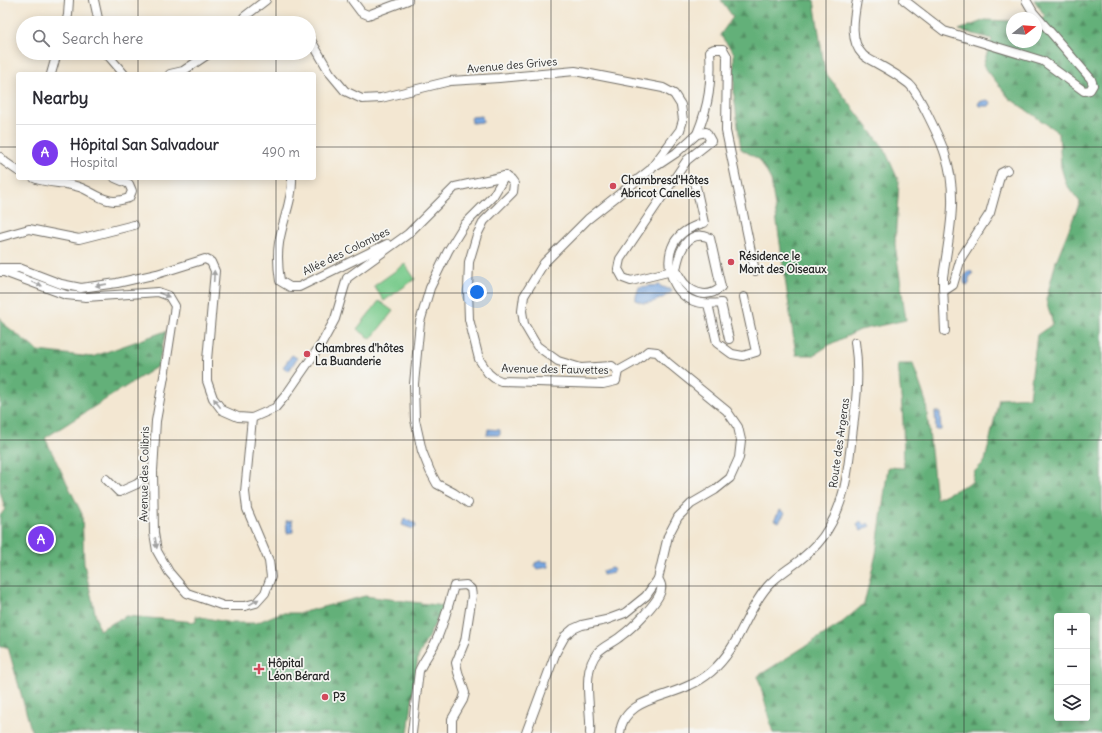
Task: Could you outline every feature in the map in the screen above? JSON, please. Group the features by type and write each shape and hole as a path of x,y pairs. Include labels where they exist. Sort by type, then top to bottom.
{"street":[{"path":"68,16 69,0"},
{"path":"94,0 97,16"},
{"path":"245,16 266,0"},
{"path":"352,0 361,12 368,15 408,0"},
{"path":"857,0 854,20 854,39 863,55 910,85 922,104 945,153 951,178 953,204 943,277 945,331"},
{"path":"906,1 944,31 1043,61 1084,90 1090,90 1093,85 1091,79 1033,12 1026,0"},
{"name":"Avenue des Grives","path":"316,49 330,73 345,91 362,99 381,98 450,81 575,71 663,88 674,94 681,105 683,120 680,130 660,158"},
{"path":"698,134 705,115 710,92 712,71 710,51 714,49 723,49 727,56 726,131 755,271"},
{"path":"52,72 55,60"},
{"path":"112,60 122,72"},
{"path":"178,72 199,60"},
{"path":"650,170 676,153 698,134 706,132 711,141 687,160 620,259 618,269 623,278 631,281 673,271"},
{"path":"0,156 5,162 16,170"},
{"name":"Avenue des Fauvettes","path":"505,176 514,184 513,192 484,221 477,235 469,262 469,318 479,358 488,373 501,381 603,384 616,381 618,371 612,366 581,368 558,361 537,346 524,324 522,311 524,296 544,263 576,230 650,170 660,158"},
{"path":"943,286 947,289 954,285 961,258 990,213 1001,173 1007,170"},
{"path":"2,270 19,268 61,284 81,288 118,283 157,274 205,258 211,262 215,270 207,360 207,381 213,398 222,410 238,417 252,418 276,408 322,344 335,318 347,278 408,234 455,187 505,176"},
{"path":"468,503 454,492 437,484 422,451 416,420 414,384 420,322 430,288 448,251 464,225 494,196 505,176"},
{"path":"38,180 42,182 68,184 80,187 108,200 122,200 129,198 132,191 129,184 120,180"},
{"name":"Allée des Colombes","path":"292,180 292,188 279,242 278,265 280,281 290,286 299,287 408,234"},
{"path":"695,182 704,223 689,229 673,244 670,257 676,285 685,296 691,300 708,304 721,302 729,339"},
{"path":"0,237 29,229 79,238 134,226"},
{"path":"703,235 710,238 721,287 716,293 707,295 701,294 684,284 673,271 685,243 696,236 703,235"},
{"name":"Avenue des Colibris","path":"2,270 66,295 86,297 158,292 169,296 175,306 156,421 153,471 154,533 157,551 169,572 187,593 224,606 245,606 256,603 265,593 271,577 269,561 247,510 245,492 252,418"},
{"path":"708,304 717,342 732,354 743,356 756,352 744,297"},
{"name":"Route des Argeras","path":"620,733 623,719 630,711 640,704 691,685 710,673 725,658 734,645 755,605 767,587 809,551 828,529 841,504 847,481 857,397 858,362 855,342"},
{"path":"526,733 556,652 565,636 573,629 582,625 606,620 625,613 646,596 658,579 668,536 678,517 691,504 715,490 730,478 739,458 741,440 738,427 727,411 666,362 657,352 648,351 636,361 618,371"},
{"path":"106,479 118,492 137,484 153,471"},
{"path":"590,733 591,724 588,675 592,662 598,652 622,635 646,613 661,592 661,584 658,579"},
{"path":"412,733 419,671 437,638 454,586 466,585 471,589 472,596 465,641 456,663 465,693 452,719 452,733"}],"green space":[{"path":"721,0 814,0 825,72 884,148 899,182 895,244 906,320 860,330 829,345 814,355 796,355 771,180 760,160 741,149 734,96 734,53 720,35 733,17"},
{"path":"1034,0 1102,0 1102,733 773,733 758,676 839,625 864,604 876,554 888,467 904,468 903,420 898,364 913,364 926,402 936,499 972,482 974,472 985,461 999,399 1029,397 1037,335 1053,324 1046,300 1056,261 1080,202 1066,184 1061,167 1059,133 1009,98 983,65 992,39 959,30 985,20 1006,21 1006,48 1042,48 1042,18 1045,16"},
{"path":"405,264 415,279 384,301 374,286"},
{"path":"379,301 393,311 371,339 357,329"},
{"path":"0,317 4,324 38,351 92,357 166,331 158,366 45,438 82,514 84,564 99,630 126,616 196,622 196,616 231,623 256,623 280,613 300,613 365,596 444,606 418,657 408,733 32,733 8,647 0,647 0,516 5,509 0,491"}],"water":[{"path":"986,100 990,101 991,103 989,106 978,105 979,102"},
{"path":"482,116 483,122 472,123 471,117"},
{"path":"968,271 971,271 973,274 969,278 969,284 967,285 964,282 964,279"},
{"path":"660,285 661,287 672,290 672,292 650,303 636,300 639,287"},
{"path":"292,355 297,358 289,371 283,367"},
{"path":"935,412 940,412 941,430 936,430"},
{"path":"488,429 500,430 500,435 487,435"},
{"path":"780,510 785,513 779,522 774,520"},
{"path":"404,519 415,523 416,527 413,529 402,525"},
{"path":"292,520 293,532 287,533 286,521"},
{"path":"860,521 865,525 868,523 870,526 861,531 857,525"},
{"path":"540,561 548,562 549,567 537,569 535,563"},
{"path":"611,568 615,570 613,573 603,575 602,571"}],"place":[{"name":"Chambresd'Hôtes Abricot Canelles","path":"613,186"},
{"name":"Résidence le Mont des Oiseaux","path":"731,262"},
{"name":"Chambres d'hôtes La Buanderie","path":"307,354"},
{"name":"Hôpital San Salvadour","path":"41,539"},
{"name":"Hôpital Léon Bérard","path":"259,669"},
{"name":"P3","path":"325,697"}]}
